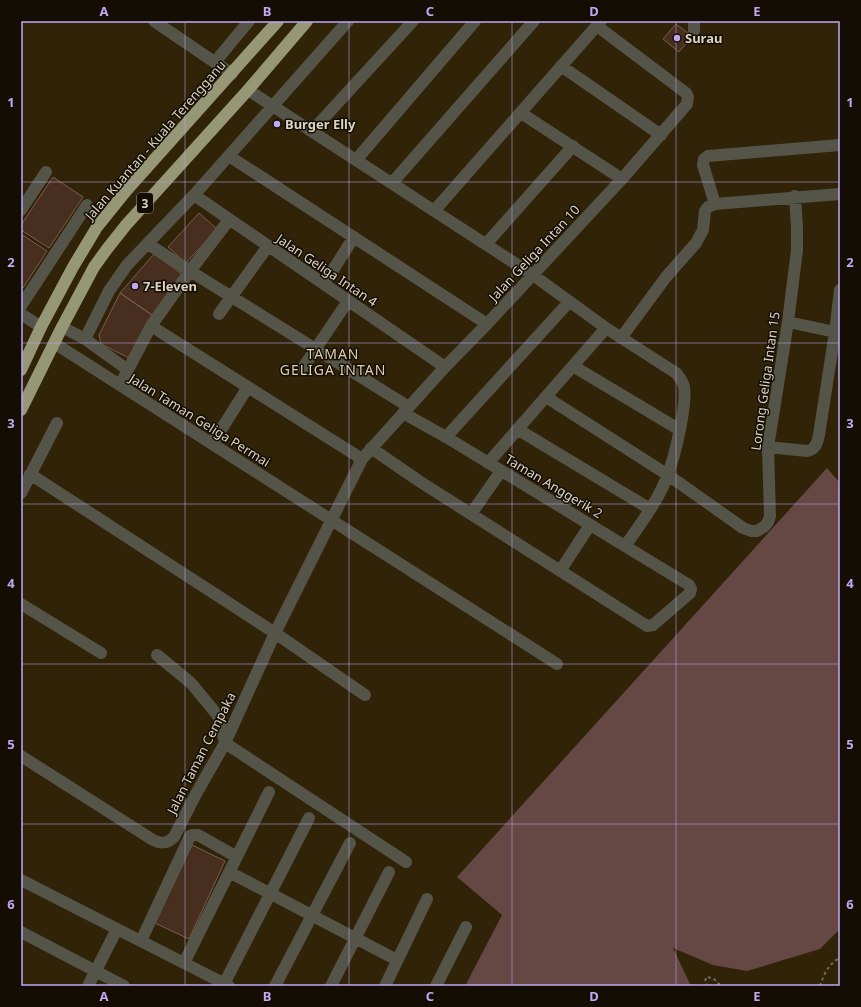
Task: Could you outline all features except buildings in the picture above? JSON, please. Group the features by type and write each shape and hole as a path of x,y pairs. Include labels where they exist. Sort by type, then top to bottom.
{"highway":[{"name":"Jalan Kuantan - Kuala Terengganu","path":"21,370 41,327 73,267 97,227 126,191 278,21"},
{"name":"3","path":"21,410 62,327 94,267 107,248 308,21"}],"street":[{"path":"154,21 232,74"},
{"path":"215,62 249,21"},
{"path":"85,339 117,277 126,265 194,195 348,21"},
{"path":"312,131 413,21"},
{"path":"356,160 475,21"},
{"path":"392,183 534,21"},
{"path":"434,211 599,24"},
{"name":"Jalan Geliga Intan 10","path":"331,519 362,459 371,448 622,179 687,104 688,97 686,93 599,24"},
{"path":"561,66 661,135"},
{"path":"248,90 533,275 606,328 676,373 682,380 684,396 680,430 668,475 650,509 625,546"},
{"path":"521,112 622,179"},
{"path":"715,204 703,165 704,159 708,156 840,145"},
{"path":"486,244 573,146"},
{"path":"229,156 487,324"},
{"path":"21,210 46,172"},
{"path":"621,338 666,277 696,243 703,230 705,211 708,207 715,204 795,196 840,194"},
{"name":"Jalan Geliga Intan 4","path":"194,195 445,367"},
{"name":"Lorong Geliga Intan 15","path":"668,475 743,528 751,531 757,531 765,526 770,516 768,447 788,322 797,250 798,228 795,196"},
{"path":"21,306 87,205"},
{"path":"120,385 151,326 229,220"},
{"path":"324,284 354,238"},
{"name":"Taman Anggerik 2","path":"148,244 190,272 315,348 446,437 690,585 691,589 690,593 653,625 647,626 560,571"},
{"path":"219,314 268,246"},
{"path":"768,447 807,451 812,450 815,447 819,434 837,333 840,290"},
{"path":"302,368 348,301"},
{"path":"446,437 569,302"},
{"path":"21,314 41,327"},
{"path":"788,322 837,333"},
{"path":"151,326 362,459"},
{"path":"62,327 85,339 128,370"},
{"path":"488,463 606,328"},
{"name":"Jalan Taman Geliga Permai","path":"54,343 557,664"},
{"path":"573,366 680,430"},
{"path":"212,444 248,387"},
{"path":"546,397 668,475"},
{"path":"21,493 57,423"},
{"path":"517,429 650,509"},
{"path":"371,448 560,571 590,524"},
{"path":"471,514 501,471"},
{"path":"30,474 275,633 365,695"},
{"name":"Jalan Taman Cempaka","path":"21,756 153,840 160,843 170,841 174,837 196,794 225,744 275,633 331,519"},
{"path":"21,604 101,653"},
{"path":"157,655 191,683 218,717 225,744 406,862"},
{"path":"184,963 269,792"},
{"path":"21,880 226,985 270,893 309,818"},
{"path":"140,941 190,836 198,835 237,857"},
{"path":"275,986 350,843"},
{"path":"229,872 312,914 397,960"},
{"path":"331,986 354,938 389,872"},
{"path":"385,986 427,899"},
{"path":"436,986 466,927"},
{"path":"88,986 117,929"},
{"path":"21,932 124,986"}],"path":[{"path":"820,986 824,974 832,961 840,958"},
{"path":"708,986 705,982 706,977 713,978 721,986"}],"shaded area":[{"path":"827,468 840,483 840,929 820,949 747,971 713,965 673,948 691,986 465,986 502,915 457,877"}],"place":[{"name":"Surau","path":"677,38"},
{"name":"Burger Elly","path":"277,124"},
{"name":"7-Eleven","path":"135,286"}],"district":[{"name":"TAMAN GELIGA INTAN","path":"333,362"}]}
